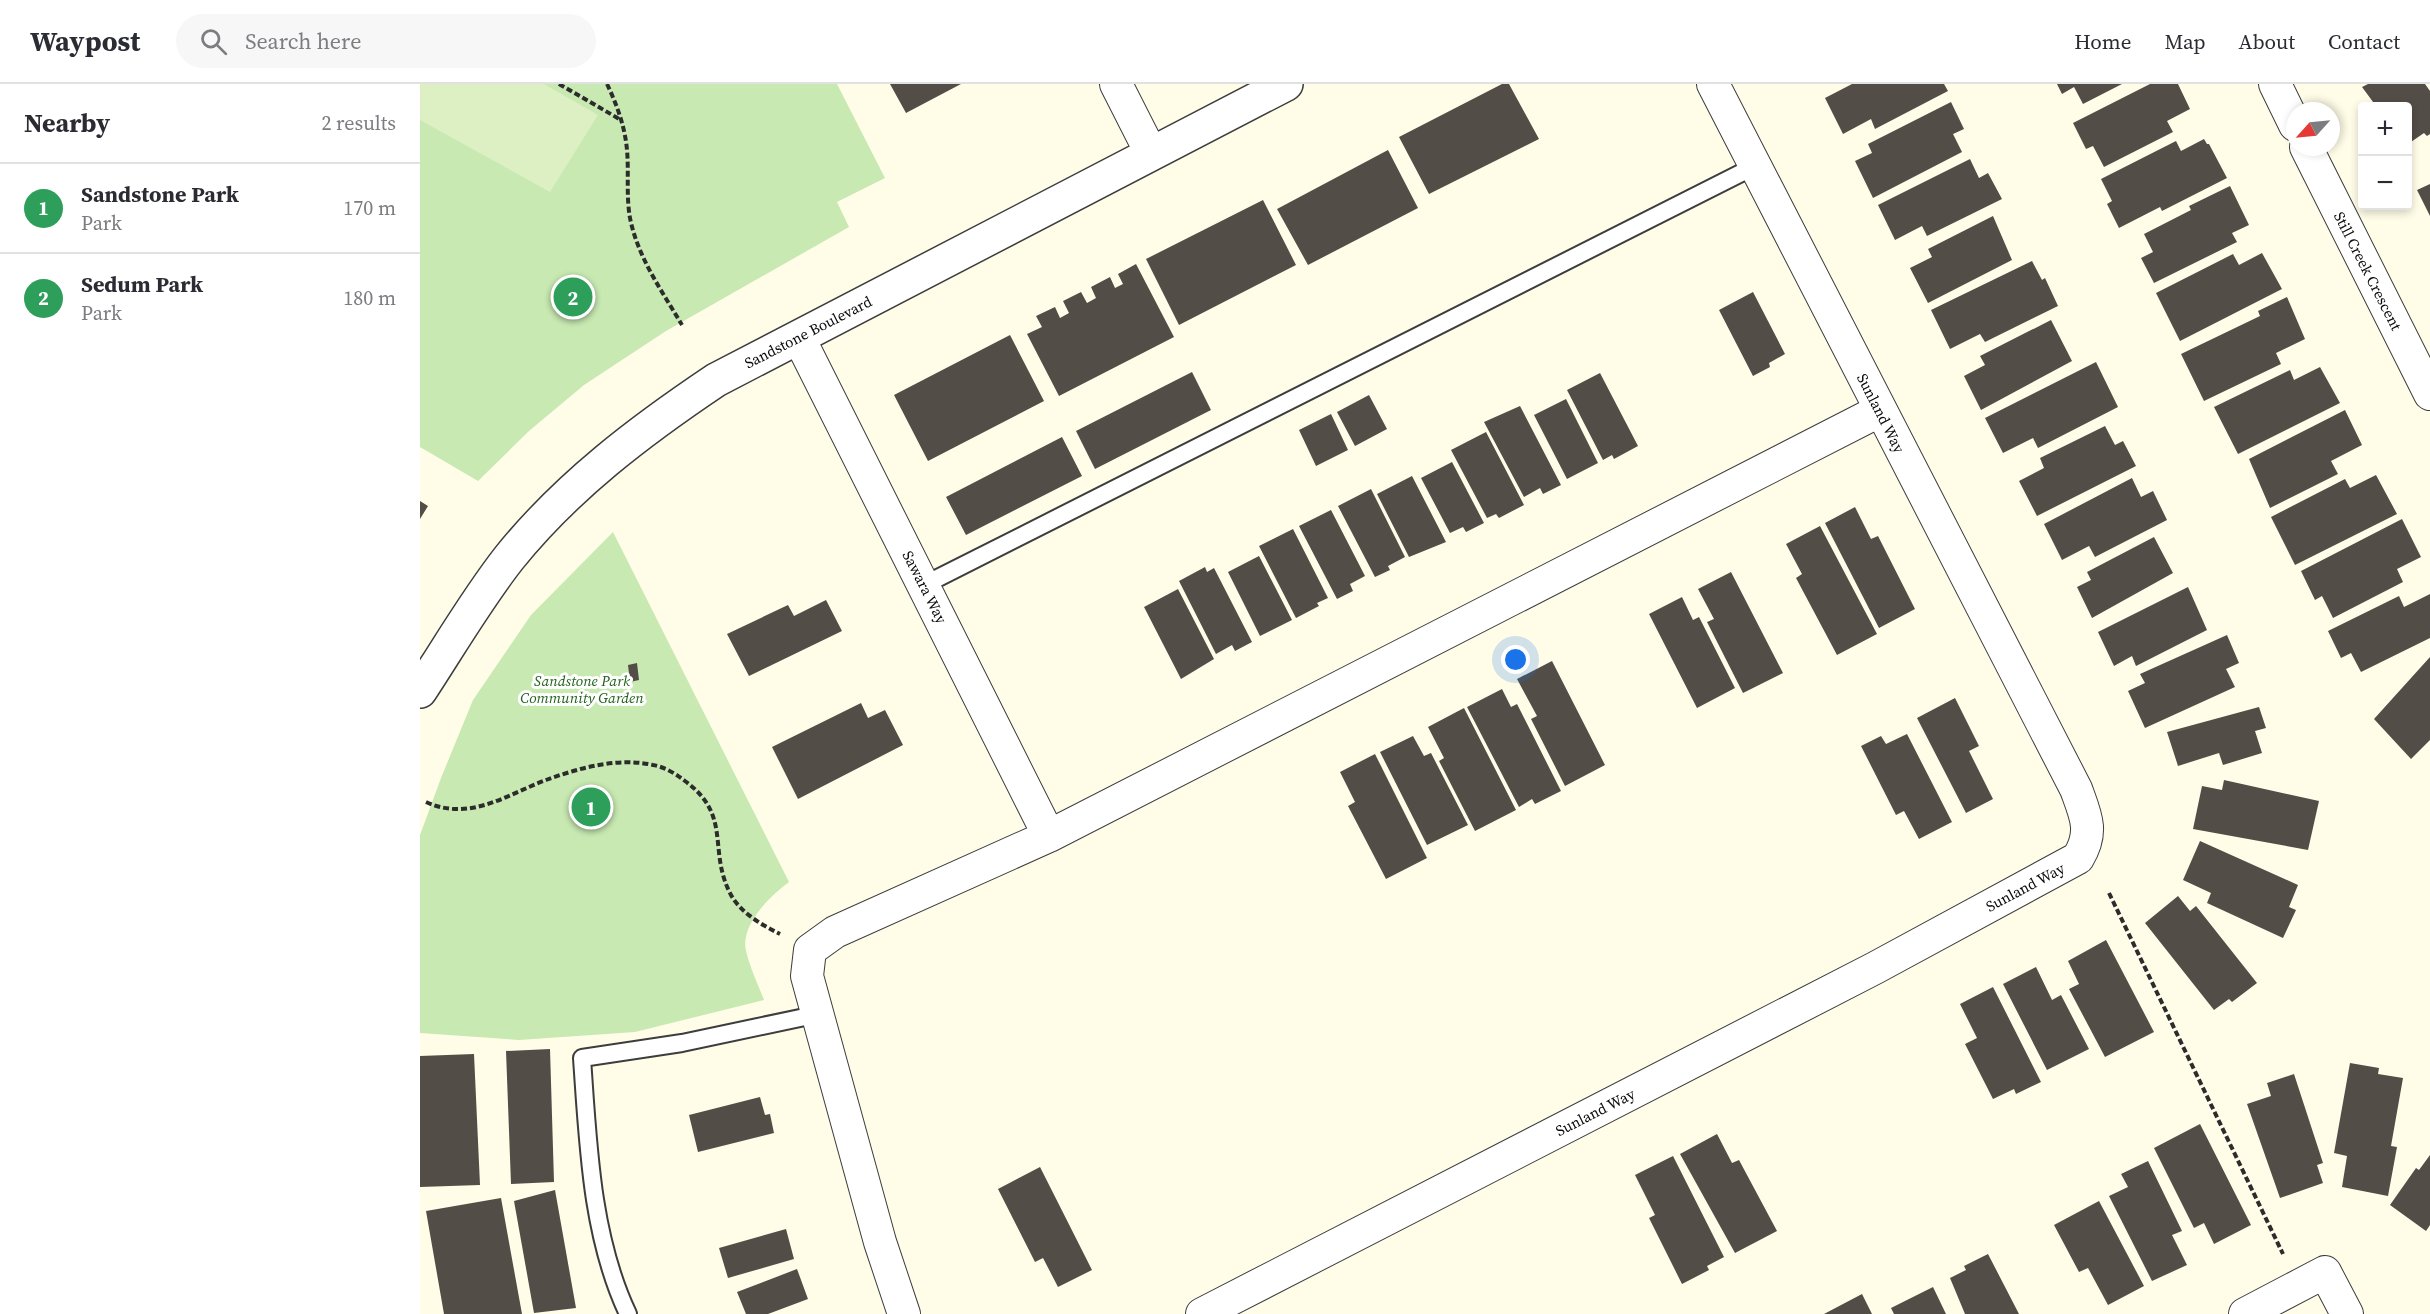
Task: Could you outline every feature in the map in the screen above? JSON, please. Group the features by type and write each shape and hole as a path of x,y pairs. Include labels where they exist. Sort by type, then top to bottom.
{"street":[{"path":"1116,84 1151,153"},
{"name":"Sandstone Boulevard","path":"420,691 509,559 567,496 616,452 656,421 716,380 1286,84"},
{"name":"Sunland Way","path":"1202,1314 1875,968 2079,858 2088,843 2087,818 2076,789 1879,411 1713,84"},
{"path":"2275,84 2286,107"},
{"name":"Still Creek Crescent","path":"2311,156 2430,394"},
{"name":"Sawara Way","path":"800,338 1049,836"},
{"path":"904,1314 880,1242 807,976 810,950 835,932 1049,836 1879,411"},
{"path":"2245,1314 2325,1272 2347,1314"}],"lane":[{"path":"924,585 1755,166"},
{"path":"628,1314 619,1295 599,1218 589,1154 582,1058 682,1043 819,1014"}],"path":[{"path":"559,84 621,120"},
{"path":"608,84 621,120 627,148 630,217 636,241 645,262 682,325"},
{"path":"426,802 453,810 485,807 547,780 582,769 620,762 653,765 674,773 699,791 711,806 725,878 731,894 740,907 762,924 810,950"},
{"path":"2109,893 2283,1254"}],"green space":[{"path":"420,84 837,84 885,178 837,202 849,227 666,331 584,385 529,431 478,481 420,447"},
{"path":"420,84 544,84 598,115 550,192 420,120"},
{"name":"Sandstone Park Community Garden","path":"613,532 789,882 758,912 745,941 752,970 764,1000 635,1032 519,1040 420,1033 420,835 441,778 473,700 531,615"}],"building":[{"path":"890,84 961,84 906,113"},
{"path":"1502,84 1509,84 1539,139 1429,194 1399,137"},
{"path":"1852,84 1944,84 1948,91 1875,129 1871,119 1843,134 1825,98"},
{"path":"2057,84 2122,84 2083,104 2074,87 2062,94"},
{"path":"2150,84 2178,84 2190,109 2167,121 2173,132 2104,167 2093,146 2086,149 2073,123"},
{"path":"2368,84 2425,84 2430,91 2430,134 2427,136 2424,133 2412,141 2412,102 2373,102 2362,87"},
{"path":"1951,102 1964,129 1953,134 1962,152 1873,198 1855,161 1872,153 1868,144"},
{"path":"2204,139 2227,178 2162,211 2160,207 2119,228 2107,204 2112,201 2101,179 2176,141 2181,151"},
{"path":"1388,150 1418,208 1308,265 1277,209"},
{"path":"1970,159 1979,178 1988,173 2002,199 1927,236 1922,226 1895,240 1878,205"},
{"path":"2430,184 2430,216 2417,190"},
{"path":"2230,186 2249,225 2232,233 2237,242 2154,283 2141,258 2153,252 2144,234 2191,210 2189,206"},
{"path":"1263,200 1296,265 1179,325 1146,259"},
{"path":"1993,216 2012,260 1928,303 1910,268 1932,257 1928,249"},
{"path":"2262,253 2282,289 2180,341 2156,293 2233,254 2239,265"},
{"path":"2032,261 2042,280 2045,278 2058,306 1985,342 1980,334 1950,349 1931,310"},
{"path":"1136,264 1174,337 1059,396 1027,334 1042,327 1036,316 1055,307 1060,318 1069,313 1063,301 1081,292 1087,303 1096,298 1091,287 1110,277 1115,288 1123,284 1118,274"},
{"path":"1753,292 1785,354 1769,363 1770,367 1753,376 1719,310"},
{"path":"2287,297 2305,339 2276,353 2281,364 2204,401 2181,354 2260,316 2258,311"},
{"path":"2051,320 2072,361 1981,410 1964,376 1985,365 1980,356"},
{"path":"1010,335 1044,401 928,461 894,395"},
{"path":"2096,362 2118,407 2038,448 2033,438 2003,453 1985,418"},
{"path":"2320,367 2340,403 2238,454 2214,407 2290,370 2294,380"},
{"path":"1192,372 1211,410 1095,469 1076,431"},
{"path":"1600,373 1638,446 1614,459 1612,455 1603,460 1567,390"},
{"path":"1369,395 1387,429 1355,446 1337,412"},
{"path":"1566,399 1598,463 1567,479 1534,415"},
{"path":"1520,406 1561,485 1543,494 1540,488 1524,497 1484,422"},
{"path":"2345,410 2362,445 2331,461 2338,474 2270,508 2249,459"},
{"path":"1331,414 1348,450 1316,466 1299,430"},
{"path":"2105,426 2115,445 2123,441 2136,466 2037,516 2019,481 2044,468 2040,458"},
{"path":"1486,432 1524,505 1499,518 1496,514 1487,518 1451,450"},
{"path":"1062,437 1082,476 966,535 946,497"},
{"path":"1452,462 1484,523 1466,532 1463,527 1450,533 1421,478"},
{"path":"2376,475 2397,514 2295,565 2271,517 2345,479 2350,488"},
{"path":"1412,476 1446,542 1409,557 1377,494"},
{"path":"2132,478 2141,497 2153,491 2167,520 2095,557 2089,546 2062,560 2044,524"},
{"path":"1371,489 1405,557 1388,566 1390,570 1375,577 1338,506"},
{"path":"420,501 428,506 420,519"},
{"path":"1855,507 1871,539 1878,536 1915,609 1879,628 1825,523"},
{"path":"1331,510 1365,576 1350,584 1353,591 1337,599 1299,526"},
{"path":"2402,519 2421,557 2397,569 2403,582 2333,618 2322,596 2315,600 2301,571"},
{"path":"1820,526 1877,634 1837,655 1796,578 1802,574 1786,544"},
{"path":"1293,529 1328,598 1317,603 1319,606 1296,618 1259,546"},
{"path":"2154,537 2173,573 2092,618 2077,587 2091,580 2087,572"},
{"path":"1259,556 1292,620 1260,636 1228,572"},
{"path":"1205,567 1207,572 1214,568 1252,642 1235,651 1232,645 1216,654 1179,581"},
{"path":"1731,572 1783,673 1743,693 1707,622 1714,619 1698,589"},
{"path":"2188,587 2207,630 2136,666 2132,656 2114,666 2098,632"},
{"path":"1178,589 1214,659 1181,679 1144,607"},
{"path":"2430,594 2430,638 2361,672 2351,653 2341,658 2328,631 2399,596 2404,607"},
{"path":"1682,597 1693,620 1699,617 1735,688 1697,708 1649,614"},
{"path":"826,600 842,631 749,676 727,634 788,605 794,616"},
{"path":"2227,635 2239,663 2226,669 2235,687 2145,728 2128,691 2145,683 2140,674"},
{"path":"2430,657 2430,740 2411,759 2374,719"},
{"path":"1552,661 1605,765 1565,786 1531,719 1537,716 1517,679"},
{"path":"637,663 639,680 630,682 628,665"},
{"path":"1502,689 1511,707 1517,704 1561,791 1535,804 1532,799 1519,807 1467,707"},
{"path":"1955,698 1979,746 1969,751 1993,799 1966,813 1917,718"},
{"path":"861,703 868,718 885,710 903,745 798,799 772,747"},
{"path":"2259,707 2266,728 2255,731 2262,753 2223,765 2219,753 2178,766 2167,732"},
{"path":"1464,708 1516,810 1475,831 1439,761 1444,758 1428,727"},
{"path":"1907,734 1952,822 1919,839 1904,811 1896,815 1861,746 1881,736 1886,744"},
{"path":"1413,736 1424,756 1431,753 1468,825 1427,845 1380,752"},
{"path":"1375,754 1427,858 1386,879 1348,806 1355,802 1340,772"},
{"path":"2224,780 2319,801 2308,850 2193,829 2202,786 2222,790"},
{"path":"2200,841 2298,885 2289,907 2296,910 2283,938 2207,903 2211,893 2183,880"},
{"path":"2178,896 2190,911 2196,906 2257,983 2232,1002 2229,999 2214,1010 2145,923"},
{"path":"2106,940 2154,1032 2105,1057 2069,989 2079,984 2068,961"},
{"path":"2036,967 2052,1000 2061,995 2089,1049 2047,1070 2003,984"},
{"path":"1993,987 2041,1082 2016,1094 2014,1089 1993,1099 1965,1044 1977,1038 1960,1004"},
{"path":"550,1049 554,1182 511,1184 506,1051"},
{"path":"474,1054 480,1185 420,1187 420,1056"},
{"path":"2350,1063 2379,1068 2378,1074 2403,1078 2391,1146 2397,1147 2388,1196 2342,1187 2347,1156 2334,1153"},
{"path":"2294,1074 2323,1163 2317,1165 2323,1183 2280,1198 2247,1104 2271,1096 2267,1083"},
{"path":"760,1097 765,1115 770,1114 774,1133 698,1152 689,1115"},
{"path":"2200,1124 2251,1225 2214,1244 2204,1223 2194,1228 2154,1148"},
{"path":"1717,1134 1732,1163 1739,1160 1777,1231 1735,1253 1680,1154"},
{"path":"2430,1155 2430,1225 2426,1231 2390,1205 2416,1168 2419,1170"},
{"path":"1673,1156 1724,1257 1707,1266 1709,1270 1682,1284 1649,1218 1655,1215 1635,1175"},
{"path":"2148,1161 2182,1231 2172,1235 2187,1265 2152,1281 2109,1196 2128,1187 2121,1174"},
{"path":"1040,1167 1092,1270 1058,1287 1043,1258 1035,1262 998,1189"},
{"path":"555,1190 576,1308 534,1313 514,1201"},
{"path":"501,1198 522,1314 444,1314 426,1211"},
{"path":"2099,1201 2144,1286 2108,1305 2088,1268 2079,1272 2054,1225"},
{"path":"786,1229 794,1259 728,1278 719,1248"},
{"path":"1988,1254 2019,1314 1965,1314 1950,1278 1966,1270 1964,1266"},
{"path":"797,1269 808,1299 768,1314 746,1314 737,1292"},
{"path":"1933,1287 1946,1314 1894,1314 1891,1308"},
{"path":"1862,1294 1872,1314 1824,1314"}],"place":[{"name":"Sedum Park","path":"573,297"},
{"name":"Sandstone Park","path":"591,807"}]}
